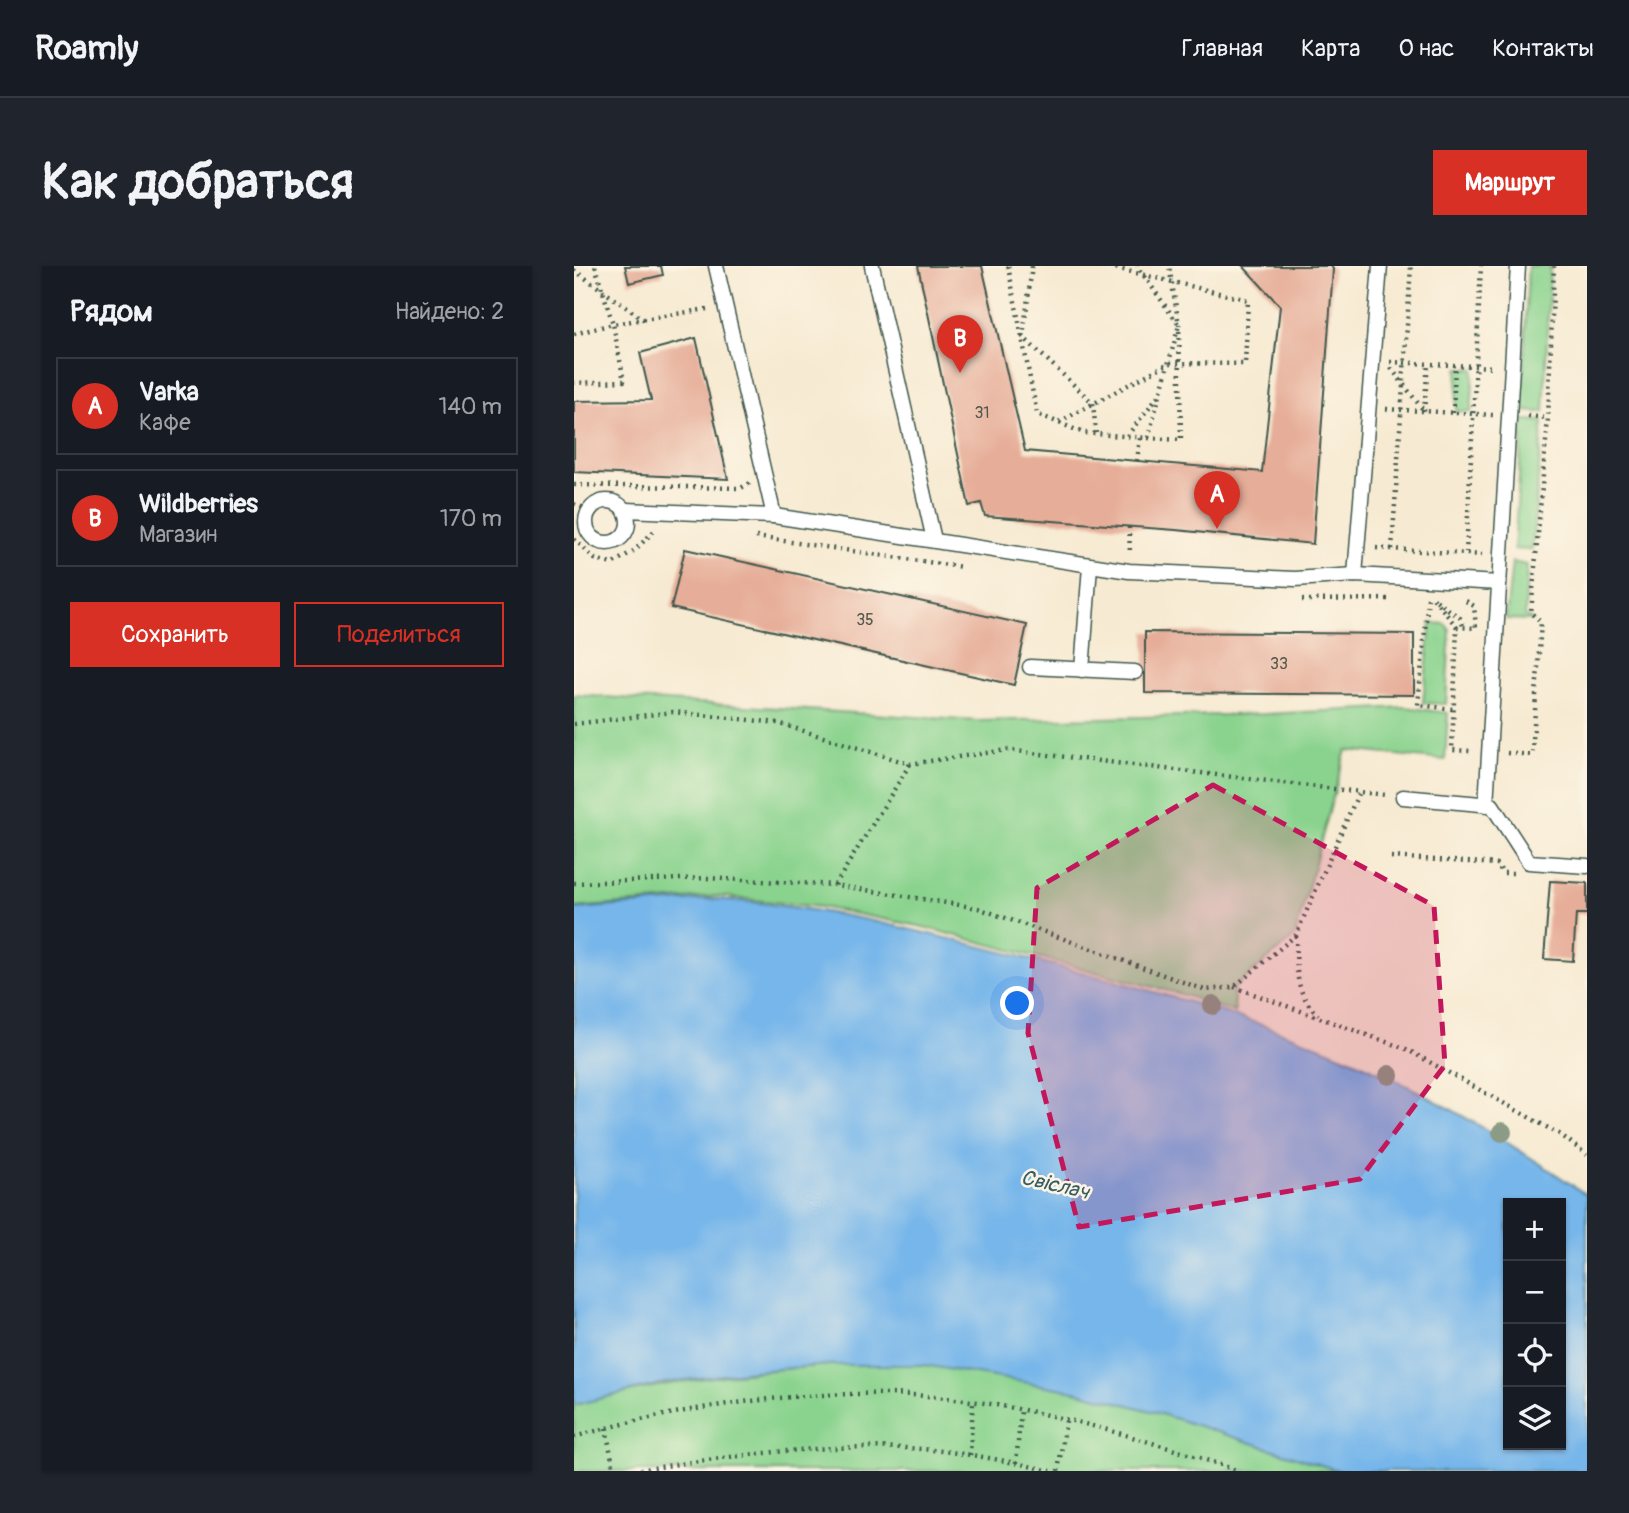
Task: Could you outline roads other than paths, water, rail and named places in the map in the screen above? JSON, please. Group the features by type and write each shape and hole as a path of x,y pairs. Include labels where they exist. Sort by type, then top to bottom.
{"lane":[{"path":"716,266 774,516"},
{"path":"872,266 934,540"},
{"path":"1355,575 1380,266"},
{"path":"1486,805 1518,266"},
{"path":"626,510 628,522 623,536 604,543 588,530 589,510 606,501 626,510 774,516 1090,566 1295,579 1355,575 1499,583"},
{"path":"1082,670 1090,566"},
{"path":"1030,667 1135,672"},
{"path":"1403,797 1492,805 1529,862 1587,862"}],"water":[{"name":"Свіслач","path":"711,899 789,906 828,912 980,946 1193,1003 1279,1031 1392,1078 1449,1108 1587,1195 1587,1471 1340,1471 1155,1412 1075,1391 924,1365 828,1365 744,1372 664,1383 574,1405 574,909"}],"place":[{"name":"Wildberries","path":"960,373"},
{"name":"Varka","path":"1217,529"}]}
